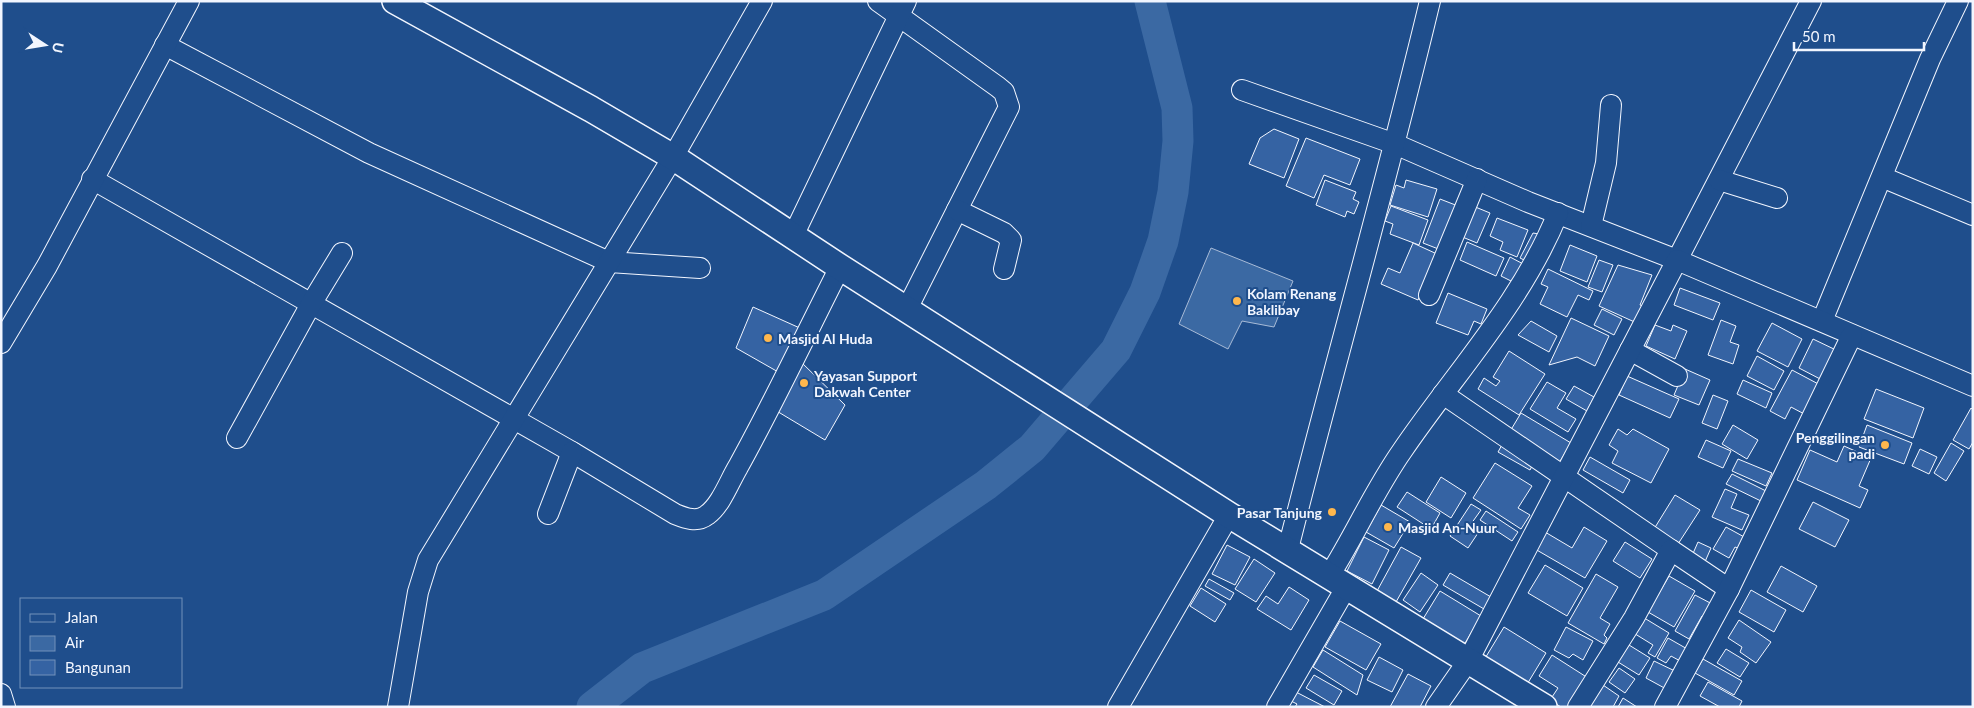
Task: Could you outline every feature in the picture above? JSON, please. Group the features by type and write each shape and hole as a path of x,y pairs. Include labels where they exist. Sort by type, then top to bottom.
{"main road":[{"path":"394,1 582,104 673,157 840,268 1229,515 1288,549 1544,707"}],"street":[{"path":"1,343 47,266 92,178 189,1"},
{"path":"398,707 418,592 425,568 481,472 514,421 673,157 762,1"},
{"path":"878,1 903,9 998,87 1008,99 1009,107 907,310"},
{"path":"1288,549 1395,144 1430,1"},
{"path":"1436,707 1468,661 1811,1"},
{"path":"1822,320 1930,59 1958,1"},
{"path":"793,236 903,9"},
{"path":"165,45 369,153 609,262 700,268"},
{"path":"1242,90 1395,144 1558,213 1822,320 1852,335 1973,386"},
{"path":"1591,226 1606,163 1611,105"},
{"path":"1882,176 1973,214"},
{"path":"92,178 514,421 572,452 675,514 687,519 698,519 707,516 716,506 747,451 840,268"},
{"path":"1429,295 1477,179"},
{"path":"1718,180 1777,198"},
{"path":"957,210 1004,233 1010,240 1011,246 1004,269"},
{"path":"1277,707 1338,581 1380,484 1523,282 1548,238 1558,213"},
{"path":"237,438 311,304 342,253"},
{"path":"1665,707 1729,589 1852,335"},
{"path":"1630,350 1677,376"},
{"path":"1442,394 1564,479 1729,589"},
{"path":"548,514 572,452"},
{"path":"1118,707 1229,515"},
{"path":"1578,707 1634,618 1671,550"},
{"path":"1,694 5,707"}],"water":[{"name":"Kolam Renang Baklibay","path":"1211,248 1293,281 1274,327 1242,321 1228,349 1179,324"}],"building":[{"path":"1274,129 1299,139 1284,178 1249,164 1260,138"},
{"path":"1306,138 1360,159 1350,185 1324,175 1314,198 1286,186"},
{"path":"1325,180 1356,192 1353,199 1359,202 1354,214 1347,211 1345,217 1316,205"},
{"path":"1406,180 1437,189 1428,217 1390,205 1396,185 1404,188"},
{"path":"1440,199 1458,206 1441,250 1423,243"},
{"path":"1391,206 1428,220 1419,245 1390,234 1393,224 1385,221"},
{"path":"1473,206 1490,213 1477,243 1460,236"},
{"path":"1497,218 1528,230 1517,257 1500,250 1503,242 1490,236"},
{"path":"1533,233 1545,235 1530,263 1520,258"},
{"path":"1467,242 1504,258 1496,276 1460,260"},
{"path":"1413,243 1437,254 1418,300 1381,284 1388,268 1400,273"},
{"path":"1570,245 1597,256 1587,282 1560,271"},
{"path":"1510,257 1527,266 1517,284 1501,276"},
{"path":"1599,260 1613,265 1602,292 1588,287"},
{"path":"1618,265 1652,275 1640,305 1645,307 1639,324 1599,306"},
{"path":"1548,269 1593,291 1589,300 1578,295 1567,317 1540,304 1548,287 1541,284"},
{"path":"1680,288 1720,303 1713,320 1674,305"},
{"path":"1448,293 1487,309 1481,324 1474,321 1468,335 1436,323"},
{"name":"Masjid Al Huda","path":"753,307 802,329 780,373 736,348"},
{"path":"1602,309 1622,319 1614,335 1594,325"},
{"path":"1571,318 1609,336 1595,366 1577,357 1549,365"},
{"path":"1721,320 1736,326 1730,342 1739,345 1733,364 1708,355"},
{"path":"1531,321 1557,336 1549,352 1518,335"},
{"path":"1772,323 1802,339 1788,367 1757,351"},
{"path":"1655,325 1671,331 1673,325 1687,331 1675,359 1646,346"},
{"path":"1813,339 1838,351 1824,381 1799,368"},
{"path":"1509,351 1545,374 1519,415 1478,389 1484,378 1496,386 1500,381 1493,377"},
{"path":"1757,356 1784,371 1774,390 1747,376"},
{"name":"Yayasan Support Dakwah Center","path":"800,361 845,405 825,440 770,407"},
{"path":"1685,369 1710,380 1699,405 1674,395"},
{"path":"1792,370 1824,387 1808,416 1791,407 1785,419 1770,411"},
{"path":"1627,376 1679,399 1670,418 1619,395"},
{"path":"1743,380 1772,393 1766,408 1737,394"},
{"path":"1547,382 1566,393 1557,408 1576,419 1568,432 1530,409"},
{"path":"1574,386 1594,397 1587,411 1566,399"},
{"path":"1876,389 1924,408 1913,438 1864,419"},
{"path":"1713,395 1728,401 1717,429 1702,423"},
{"path":"1971,408 1973,410 1973,442 1969,449 1953,440"},
{"path":"1521,413 1571,443 1559,463 1509,433"},
{"path":"1733,425 1758,440 1747,459 1722,444"},
{"name":"Penggilingan padi","path":"1867,425 1912,443 1904,464 1859,447"},
{"path":"1618,429 1627,435 1633,429 1669,449 1651,483 1612,463 1618,451 1609,445"},
{"path":"1706,440 1731,451 1723,468 1698,457"},
{"path":"1503,443 1534,462 1530,470 1498,452"},
{"path":"1951,443 1964,451 1946,481 1934,473"},
{"path":"1844,446 1871,458 1859,486 1868,490 1860,508 1797,480 1810,450 1837,462"},
{"path":"1920,449 1937,457 1929,474 1912,466"},
{"path":"1590,457 1630,480 1623,493 1583,470"},
{"path":"1738,459 1772,473 1766,486 1732,471"},
{"path":"1495,463 1532,486 1518,508 1530,515 1521,529 1473,498"},
{"path":"1732,474 1770,493 1765,503 1726,484"},
{"path":"1441,477 1466,493 1451,518 1426,502"},
{"path":"1725,489 1737,494 1731,508 1749,515 1742,530 1712,517"},
{"path":"1407,492 1440,513 1431,529 1397,507"},
{"path":"1675,495 1700,510 1678,544 1654,529"},
{"path":"1813,502 1849,520 1835,547 1799,529"},
{"path":"1471,504 1481,510 1471,524 1480,530 1468,548 1450,536"},
{"name":"Masjid An-Nuur","path":"1381,505 1410,522 1394,548 1366,532"},
{"path":"1486,511 1518,532 1512,541 1480,520"},
{"path":"1584,527 1607,541 1585,578 1535,549 1545,532 1572,548"},
{"path":"1726,527 1746,538 1740,549 1735,547 1729,558 1713,549"},
{"path":"1364,537 1389,550 1372,584 1347,571"},
{"path":"1625,542 1652,559 1640,578 1613,561"},
{"path":"1698,542 1711,548 1704,564 1691,558"},
{"path":"1227,545 1250,557 1235,585 1212,574"},
{"path":"1401,547 1421,558 1396,602 1377,591"},
{"path":"1254,559 1275,573 1256,602 1235,589"},
{"path":"1545,565 1583,588 1567,616 1528,593"},
{"path":"1781,566 1817,586 1803,612 1767,592"},
{"path":"1421,573 1438,585 1420,612 1403,600"},
{"path":"1450,573 1491,597 1484,609 1443,585"},
{"path":"1596,574 1618,587 1600,618 1610,624 1604,635 1607,638 1604,644 1568,623"},
{"path":"1669,576 1695,591 1674,627 1648,612"},
{"path":"1209,579 1234,593 1230,600 1205,586"},
{"path":"1289,587 1309,600 1291,630 1257,609 1266,596 1278,604"},
{"path":"1201,588 1226,604 1215,622 1190,606"},
{"path":"1751,590 1786,610 1774,632 1739,612"},
{"path":"1440,591 1481,616 1464,645 1423,619"},
{"path":"1695,595 1714,605 1707,619 1702,616 1689,639 1675,631"},
{"path":"1641,616 1669,633 1655,657 1648,653 1653,645 1632,632"},
{"path":"1739,620 1771,642 1756,663 1740,652 1742,647 1728,638"},
{"path":"1340,621 1381,644 1366,670 1325,647"},
{"path":"1504,627 1546,653 1526,686 1484,660"},
{"path":"1566,627 1593,641 1583,660 1573,654 1569,658 1554,650"},
{"path":"1668,638 1689,650 1682,662 1671,656 1666,663 1657,658"},
{"path":"1629,645 1650,658 1639,675 1618,662"},
{"path":"1726,649 1749,663 1740,677 1717,663"},
{"path":"1323,650 1363,675 1357,695 1313,667"},
{"path":"1552,655 1588,678 1570,707 1561,707 1550,700 1558,688 1539,676"},
{"path":"1379,657 1403,670 1392,692 1367,680"},
{"path":"1703,659 1742,681 1734,695 1695,673"},
{"path":"1654,661 1677,672 1668,690 1646,678"},
{"path":"1619,668 1635,679 1625,693 1609,682"},
{"path":"1408,674 1431,686 1420,707 1390,707"},
{"path":"1314,675 1342,691 1334,705 1306,688"},
{"path":"1708,682 1742,701 1739,707 1720,707 1700,696"},
{"path":"1603,685 1619,696 1613,707 1590,707"},
{"path":"1296,692 1325,707 1295,707 1297,704 1291,701"},
{"path":"1623,698 1637,707 1618,707"}],"waterway":[{"path":"592,707 642,668 824,595 986,485 1032,448 1116,350 1145,292 1163,241 1173,192 1178,141 1177,108 1150,1"}],"place":[{"name":"Kolam Renang Baklibay","path":"1237,301"},
{"name":"Masjid Al Huda","path":"768,338"},
{"name":"Yayasan Support Dakwah Center","path":"804,383"},
{"name":"Penggilingan padi","path":"1885,445"},
{"name":"Pasar Tanjung","path":"1332,512"},
{"name":"Masjid An-Nuur","path":"1388,527"}]}
